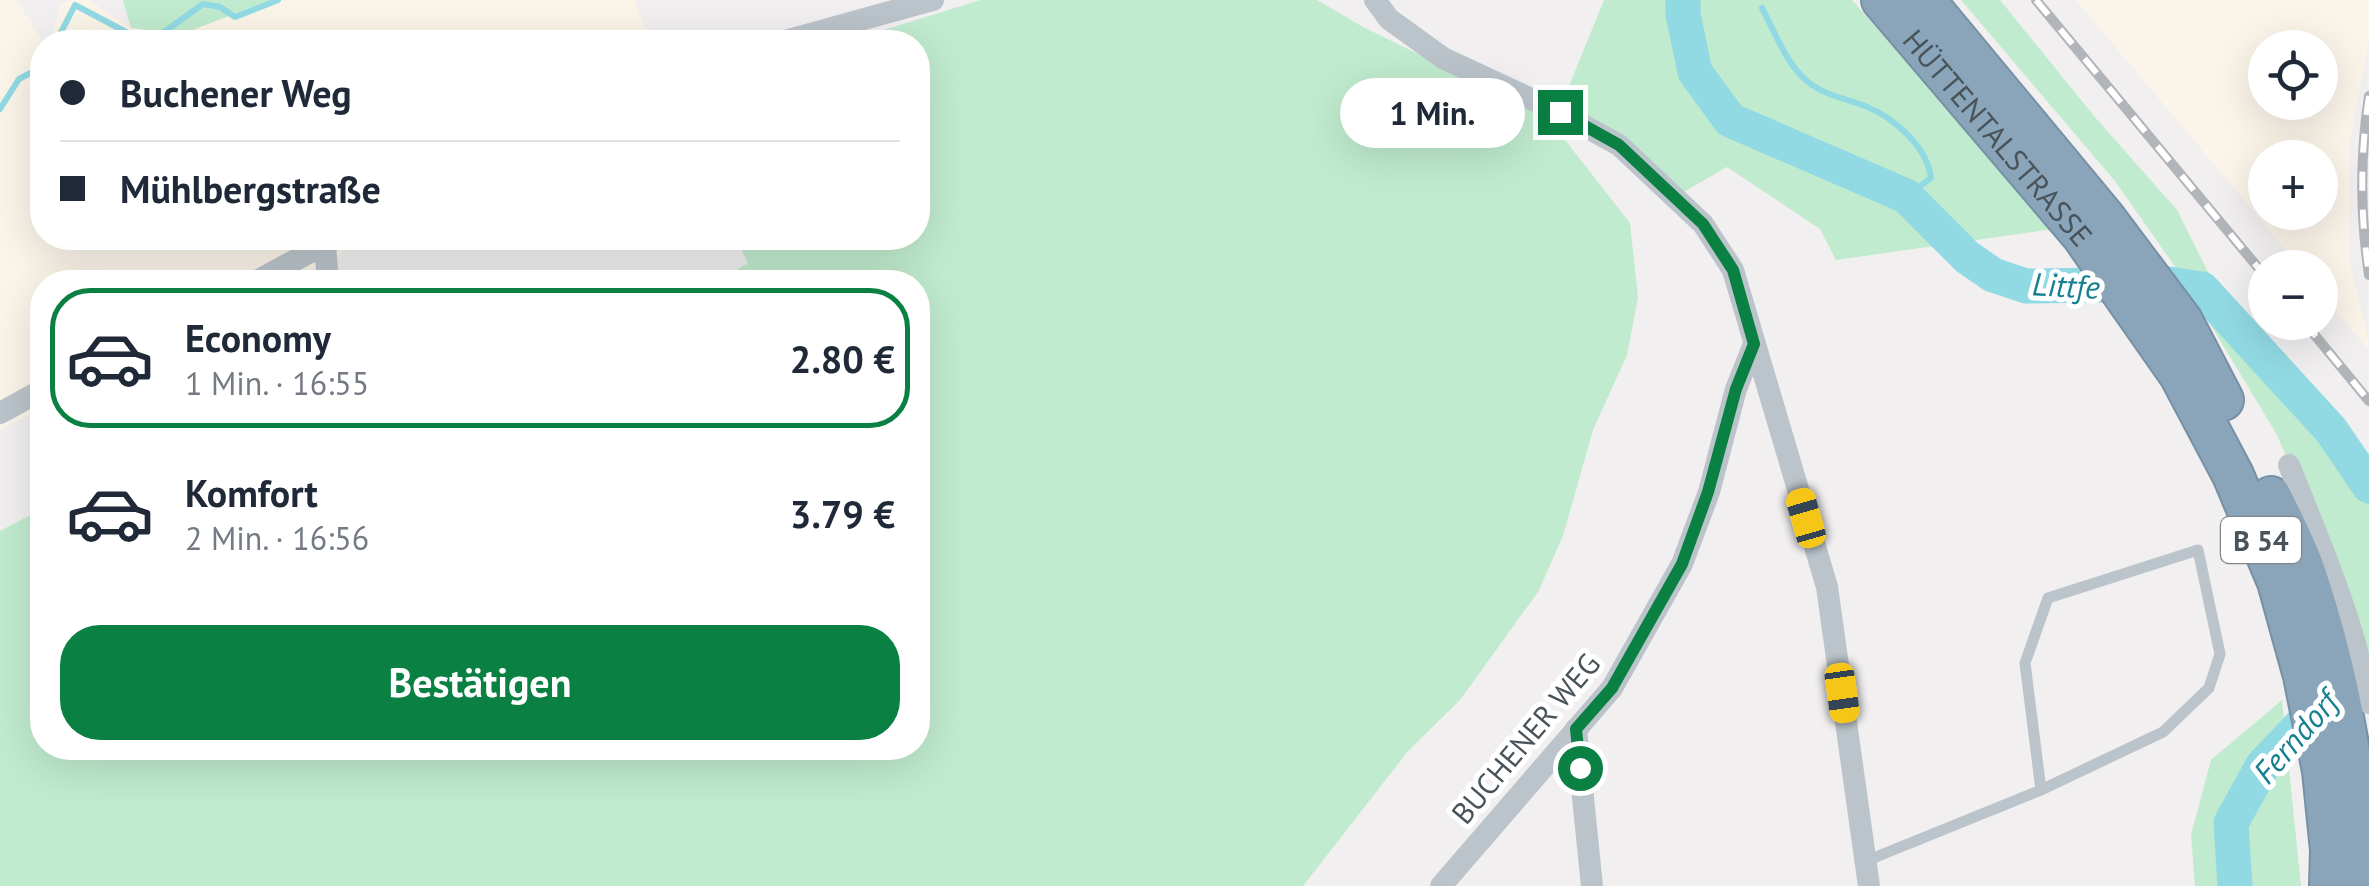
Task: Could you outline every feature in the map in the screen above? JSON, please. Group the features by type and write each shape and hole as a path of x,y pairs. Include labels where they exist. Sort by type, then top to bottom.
{"highway":[{"name":"HÜTTENTALSTRASSE","path":"1882,0 2182,321 2258,467 2305,572 2332,669 2353,770 2360,886"},
{"name":"HÜTTENTALSTRASSE","path":"1924,0 2093,226 2233,475 2278,582 2304,676 2322,771 2331,850 2330,886"}],"street":[{"path":"824,30 933,0"},
{"path":"1375,0 1389,19 1443,58 1560,112 1619,145 1703,224 1733,270 1827,587 1869,886"},
{"path":"277,270 314,250"},
{"name":"BUCHENER WEG","path":"1441,886 1612,688 1682,564 1708,492 1736,389 1754,344"},
{"path":"0,413 30,397"},
{"path":"2289,465 2335,579 2369,703"},
{"path":"1576,729 1592,886"}],"lane":[{"path":"1866,861 2041,790 2164,732 2209,688 2220,654 2198,550 2048,598 2026,662 2041,790"}],"shaded area":[{"path":"0,0 17,0 36,30 30,30 30,250 347,250 312,270 30,270 30,415 0,430"},
{"path":"89,0 131,28 148,30 54,30 60,5"},
{"path":"270,0 635,0 646,30 192,30"},
{"path":"2076,0 2369,0 2369,41 2350,142 2349,259 2369,350 2338,313 2338,250 2286,250 2269,230 2338,230 2338,140 2248,140 2248,205"}],"green space":[{"path":"123,0 270,0 192,30 131,28"},
{"path":"980,0 1317,0 1363,27 1547,117 1630,223 1638,298 1627,355 1593,430 1563,536 1538,592 1460,700 1408,751 1303,886 0,886 0,531 30,515 30,760 930,760 930,270 736,270 748,263 742,250 930,250 930,30 884,30"},
{"path":"1604,0 1852,0 2053,229 1836,260 1820,229 1727,167 1682,193 1562,103"},
{"path":"1961,0 2000,0 2177,210 2216,288 2248,325 2248,340 2261,340 2369,464 2369,664 2321,536 2276,433 2178,271 2115,181"},
{"path":"2282,700 2301,886 2195,886 2191,835 2211,760"}],"waterway":[{"path":"167,30 203,4 220,7 235,17 278,0"},
{"name":"Littfe","path":"1683,0 1695,72 1730,120 1906,196 1967,257 1993,275 2026,286 2169,284 2202,289 2331,430 2369,486"},
{"path":"62,30 75,5 122,30"},
{"path":"1762,8 1787,57 1807,81 1827,93 1876,111 1916,144 1931,178 1906,196"},
{"path":"0,109 19,79 30,73"},
{"name":"Ferndorf","path":"2235,886 2231,823 2263,765 2326,699"}],"railway":[{"path":"2036,0 2248,256"},
{"path":"2369,96 2362,185 2369,275"},
{"path":"2319,340 2369,401"}],"route":[{"path":"1560,112 1619,145 1703,224 1733,270 1754,344 1736,389 1708,492 1682,564 1612,688 1576,729 1580,768"}]}
